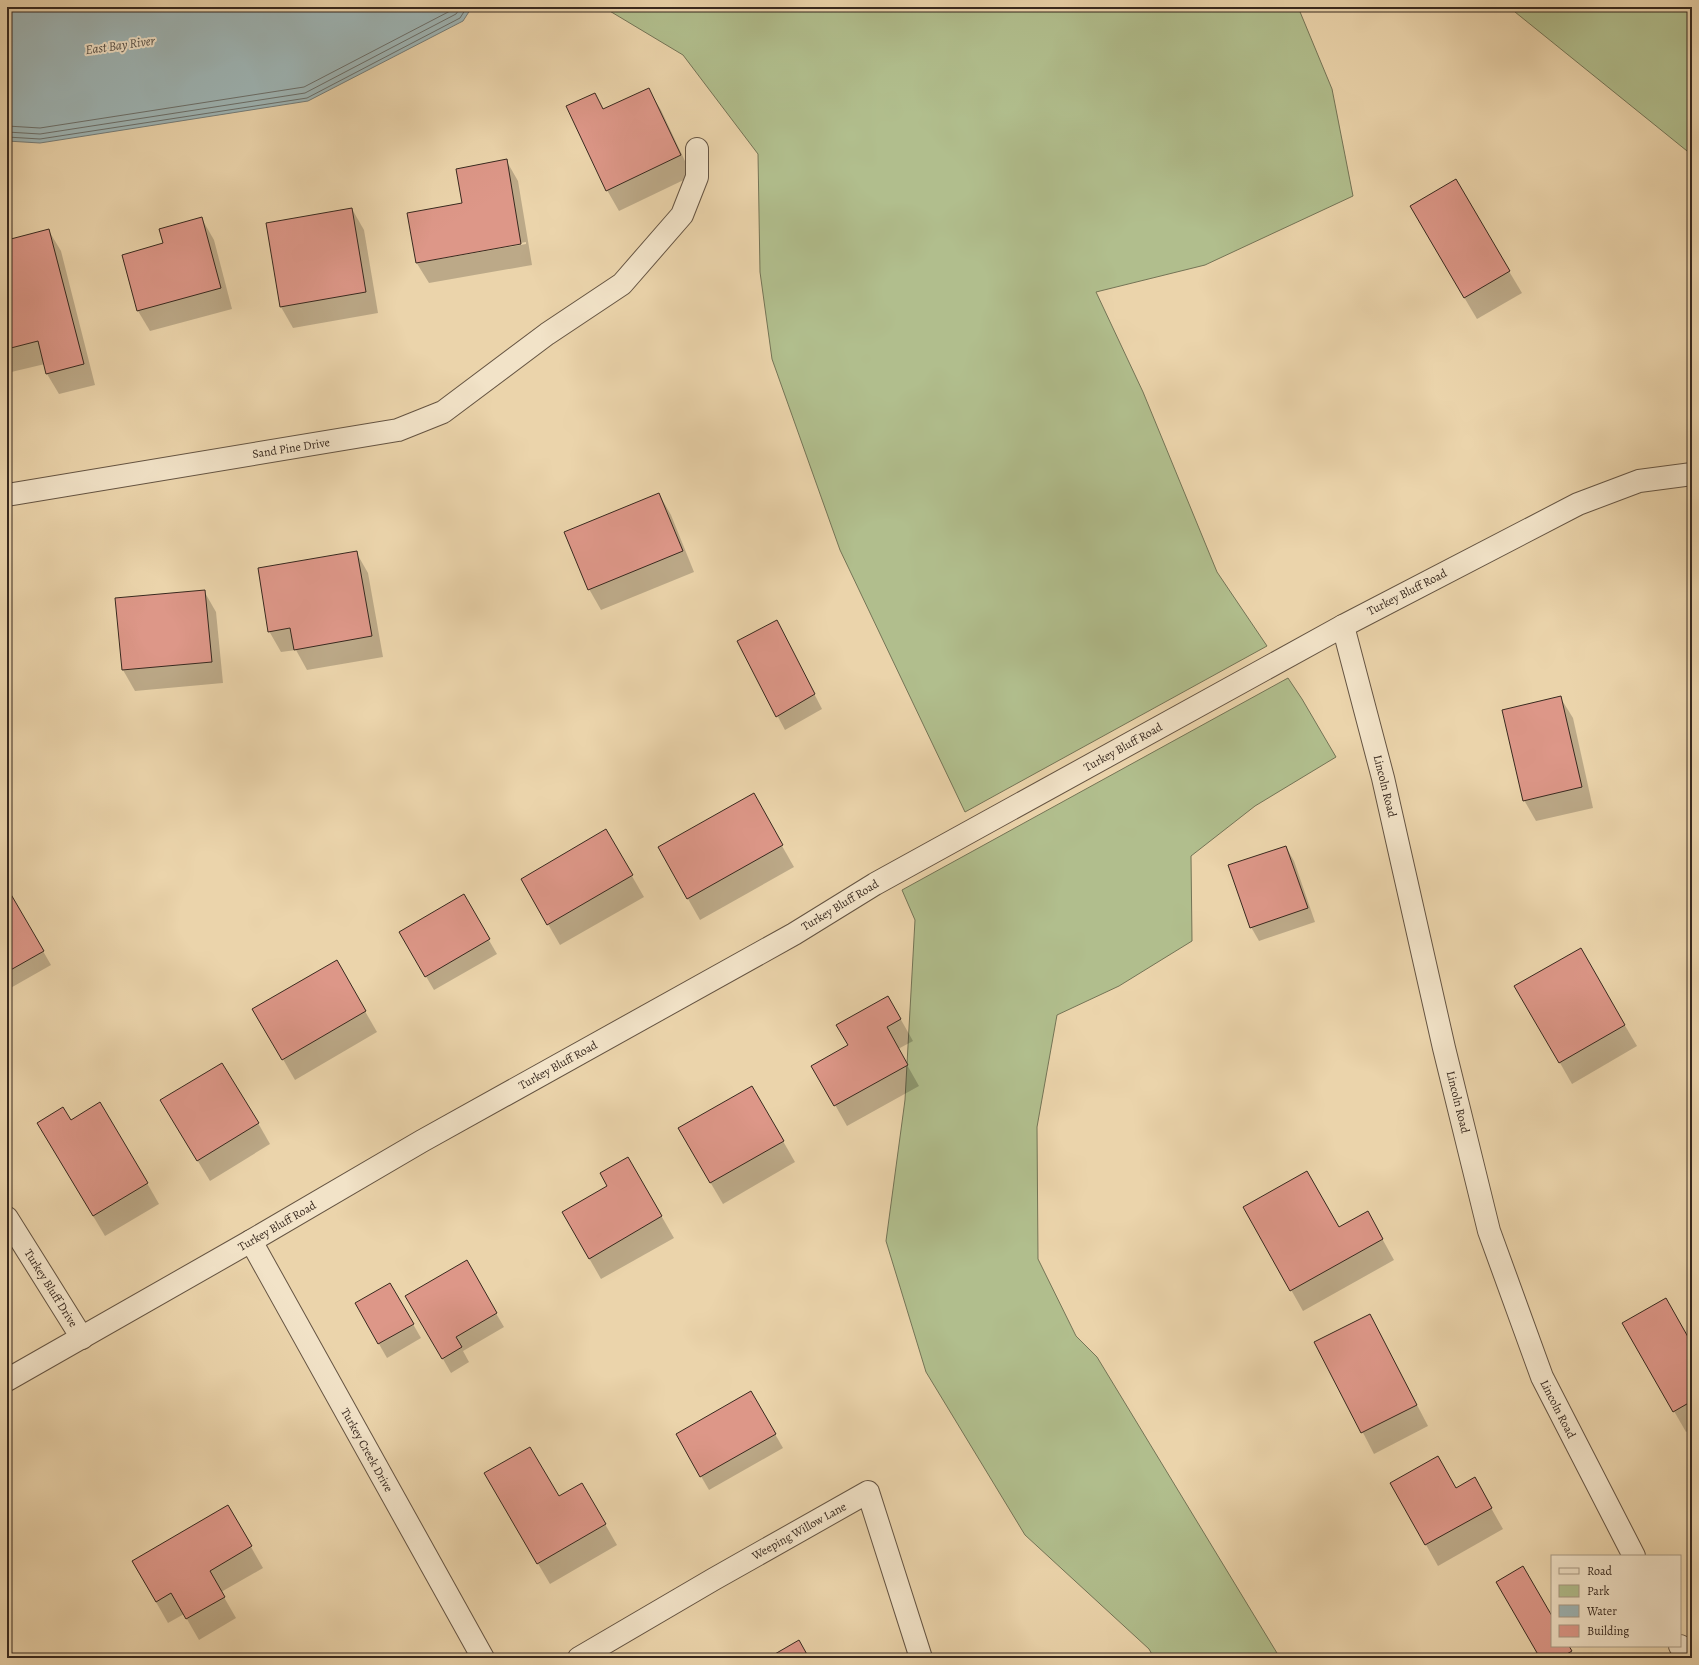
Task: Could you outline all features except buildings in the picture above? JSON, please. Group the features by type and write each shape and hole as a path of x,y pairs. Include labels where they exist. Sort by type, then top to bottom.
{"street":[{"name":"Sand Pine Drive","path":"7,495 398,430 443,412 547,334 622,284 682,214 697,177 696,150"},
{"name":"Turkey Bluff Road","path":"7,1380 251,1241 422,1141 794,934 875,884 1343,626 1578,504 1639,481 1692,474"},
{"name":"Lincoln Road","path":"1343,626 1383,778 1444,1048 1489,1231 1542,1377 1633,1555"},
{"name":"Turkey Bluff Drive","path":"7,1218 82,1338"},
{"name":"Turkey Creek Drive","path":"251,1241 483,1658"},
{"name":"Weeping Willow Lane","path":"579,1658 714,1579 868,1492 921,1658"},
{"path":"1681,1642 1692,1636"},
{"path":"1681,1647 1687,1658"}],"green space":[{"path":"603,7 1298,7 1332,89 1353,196 1205,265 1096,292 1143,392 1217,572 1267,646 965,812 840,550 772,359 760,272 758,154 683,55"},
{"path":"1513,7 1692,7 1692,155 1515,12"},
{"path":"1288,678 1336,757 1255,806 1191,856 1192,941 1119,986 1057,1015 1037,1127 1038,1259 1076,1336 1097,1357 1280,1658 1154,1658 1149,1649 1025,1535 926,1372 886,1241 905,1100 915,920 902,890"}],"water":[{"name":"East Bay River","path":"7,7 472,7 463,21 308,101 40,143 7,141"}]}
